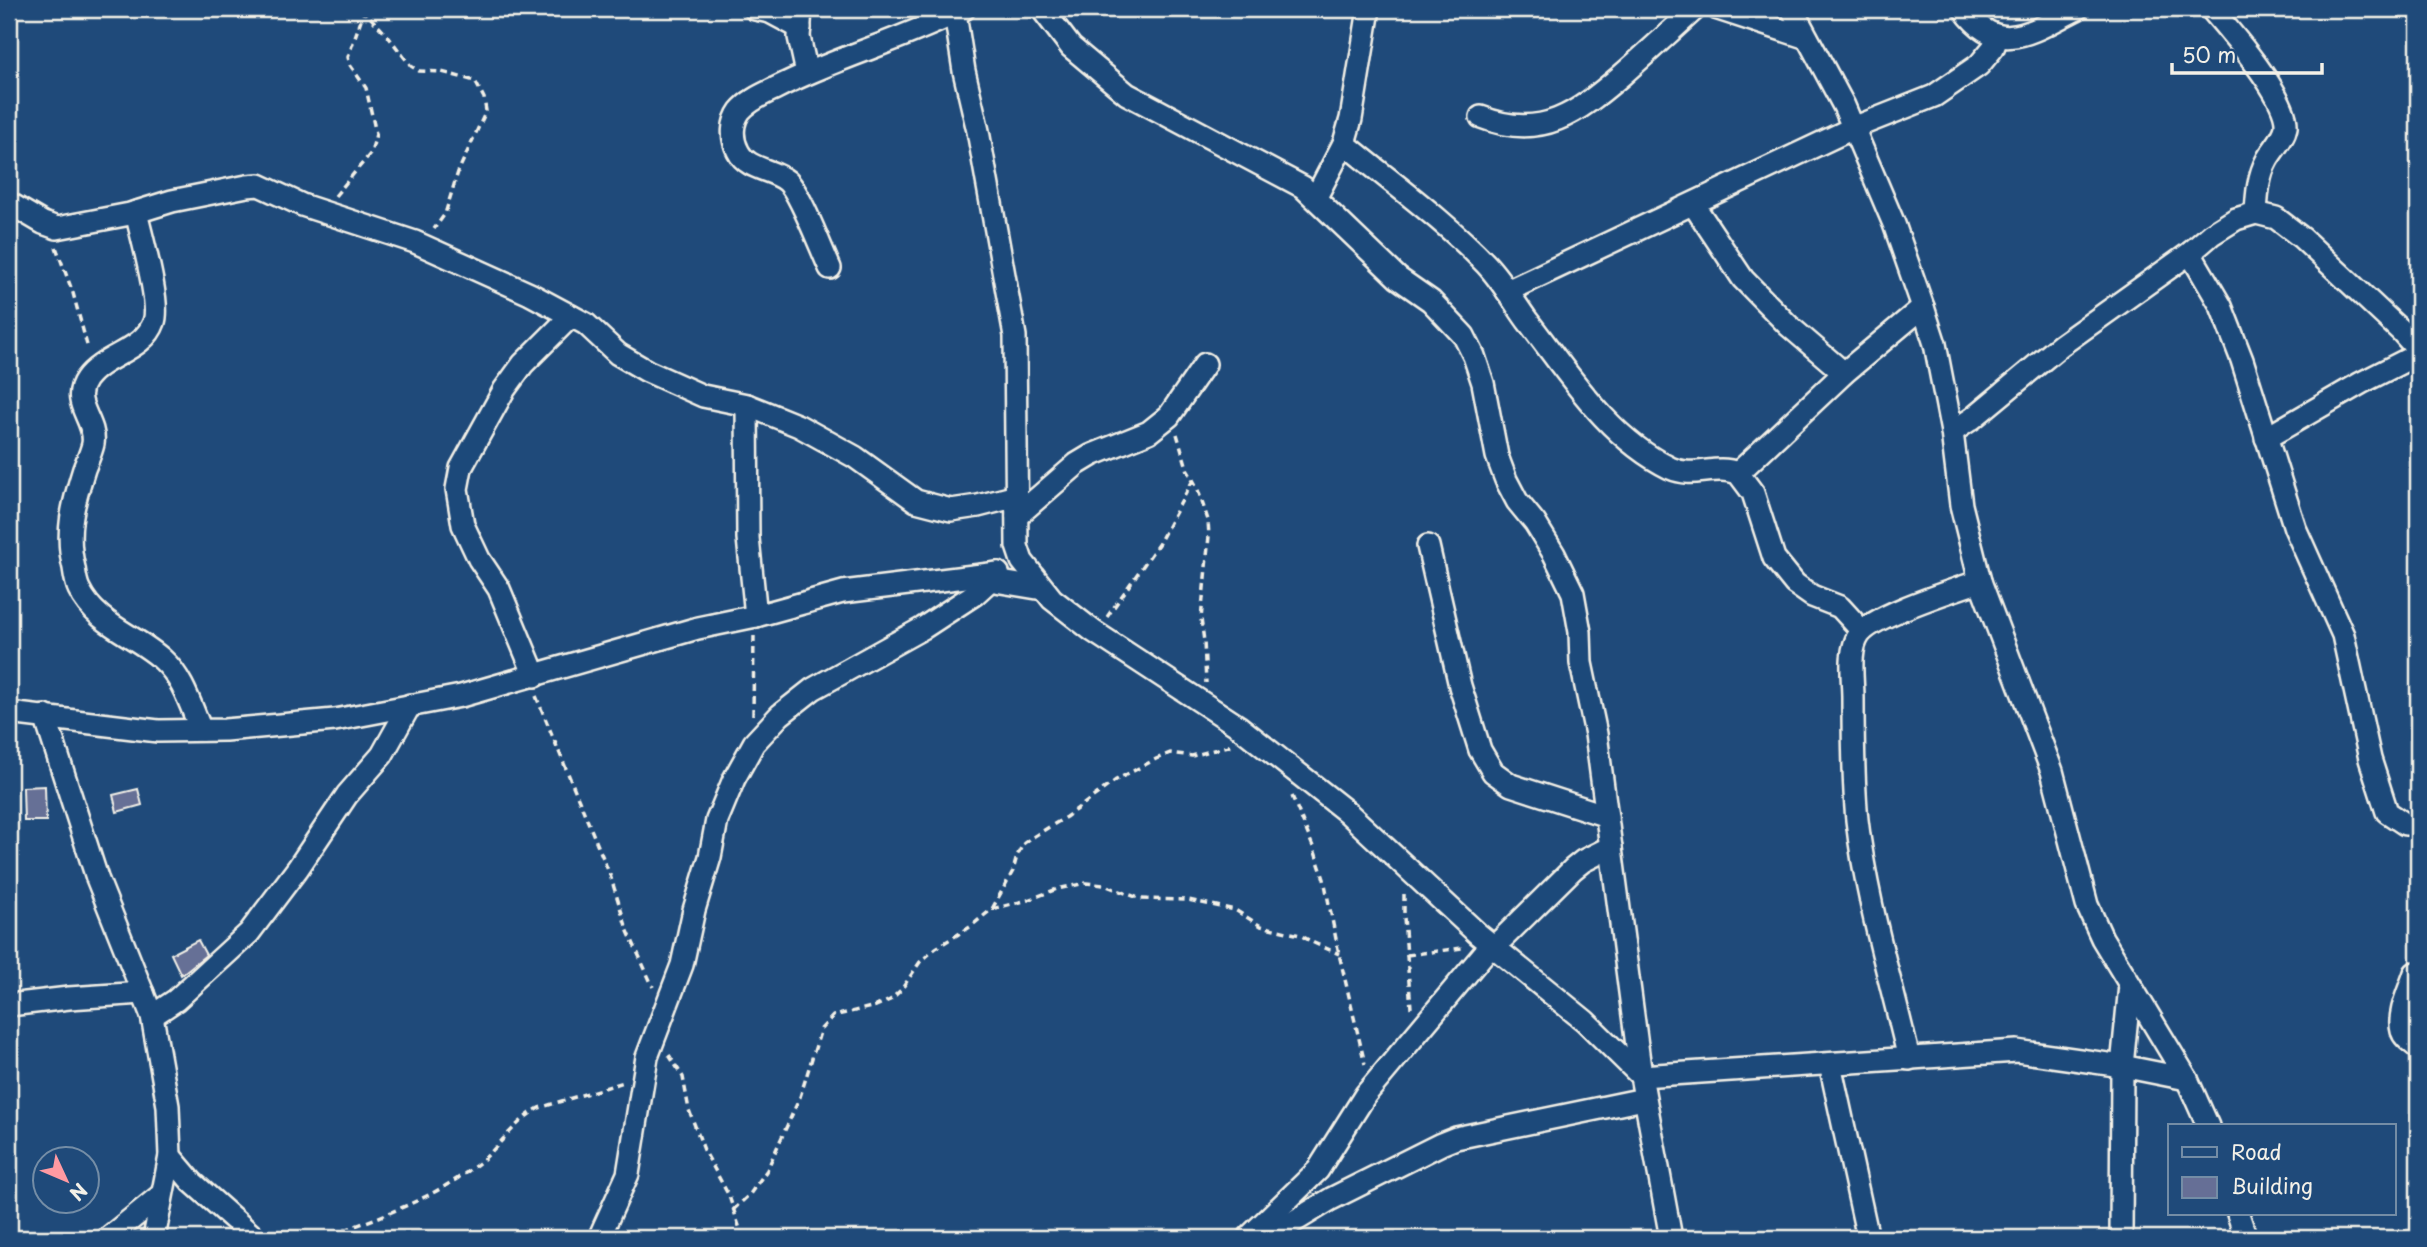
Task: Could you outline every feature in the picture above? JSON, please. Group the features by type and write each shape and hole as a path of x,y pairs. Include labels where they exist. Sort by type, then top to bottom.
{"street":[{"path":"755,9 800,18 799,37 807,73"},
{"path":"1042,9 1071,47 1127,94 1264,164 1316,197 1341,226 1398,278 1432,301 1464,336 1483,383 1497,456 1506,481 1554,554 1573,593 1580,632 1581,663 1596,734 1644,1099 1671,1238"},
{"path":"1316,197 1344,144 1353,108 1369,9"},
{"path":"1481,117 1504,126 1516,126 1541,125 1571,114 1595,98 1695,9"},
{"path":"1718,9 1807,38"},
{"path":"1792,9 1844,106 1894,224 1923,307 1935,344 1952,432 1961,505 1980,581 2052,771 2093,920 2187,1079 2206,1124"},
{"path":"1964,9 1984,32 1998,36 2021,36 2077,9"},
{"path":"2211,9 2246,51 2271,88 2285,116 2286,129 2265,163 2261,175 2256,213"},
{"path":"830,268 794,190 780,177 758,169 738,153 733,134 734,122 741,110 751,101 807,73 960,11 964,71 978,131 1015,336 1017,546 1022,561 1052,599 1093,631 1254,739 1347,811 1491,947 1585,1021 1641,1076 2017,1051 2122,1066 2187,1079"},
{"path":"1507,291 1853,128 1948,89 1979,65 1993,48 1998,36"},
{"path":"1344,144 1437,218 1487,265 1580,388 1608,423 1628,442 1672,468 1685,472 1693,474 1718,468 1738,473 1752,494 1774,558 1779,565 1805,592 1840,607 1862,631"},
{"path":"9,203 57,228 136,212 172,201 259,185 326,214 422,245 530,294 586,324 618,354 647,371 703,396 747,405 816,435 866,464 916,501 951,510 978,506 1017,506 1092,455 1149,432 1166,418 1205,364"},
{"path":"1693,204 1743,279 1788,325 1844,373"},
{"path":"136,212 156,305 155,321 147,334 97,366 85,380 79,401 90,424 93,444 71,511 68,536 79,589 93,610 110,625 164,660 178,678 201,730"},
{"path":"1952,432 1973,418 2061,345 2220,229 2236,219 2256,213 2276,218 2302,238 2401,331 2418,352 2266,439"},
{"path":"2190,253 2221,306 2242,360 2295,528 2343,635 2370,759 2387,812 2405,824 2418,824"},
{"path":"1738,473 1844,373 1923,307"},
{"path":"532,677 499,589 479,559 463,525 457,489 461,468 504,390 523,363 571,316"},
{"path":"747,405 748,538 756,616"},
{"path":"599,1238 628,1174 647,1056 681,965 718,820 734,779 754,743 780,715 813,689 923,628 975,594 994,577 1017,546"},
{"path":"1429,546 1460,686 1480,750 1493,772 1511,785 1607,816"},
{"path":"9,713 158,731 250,728 335,720 461,696 698,628 756,616 843,592 994,577 1043,589"},
{"path":"1909,1059 1874,911 1857,821 1853,744 1853,655 1857,637 1862,631 1913,604 1980,581"},
{"path":"152,1016 176,1000 249,933 298,867 328,820 382,755 410,705"},
{"path":"45,716 97,878 152,1016 165,1079 170,1156 154,1238"},
{"path":"1247,1238 1318,1170 1372,1086 1491,947 1573,869 1611,847"},
{"path":"2415,973 2402,1014 2401,1029 2418,1048"},
{"path":"2121,1238 2122,1066 2130,985"},
{"path":"9,1005 143,993"},
{"path":"1830,1064 1868,1238"},
{"path":"1260,1238 1286,1227 1331,1199 1400,1163 1448,1141 1644,1099"},
{"path":"170,1156 192,1182 255,1238"},
{"path":"108,1238 161,1195"},
{"path":"2239,1216 2246,1238"}],"path":[{"path":"326,214 336,195 371,153 376,134 366,88 350,65 348,57 363,10 411,66 419,71 442,72 475,81 484,98 486,111 458,172 445,214 422,245"},
{"path":"48,225 73,293 92,372"},
{"path":"1166,418 1177,434 1204,506 1209,536 1201,619 1205,641 1206,705"},
{"path":"1093,631 1120,600 1160,543 1193,480"},
{"path":"754,743 752,678 756,616"},
{"path":"532,677 610,876 626,929 683,1077 689,1110 704,1150 729,1196 743,1238"},
{"path":"733,1210 750,1194 767,1170 800,1097 821,1030 827,1020 847,1011 876,1006 890,1000 920,962 936,948 970,928 992,909 1013,871 1023,844 1066,817 1116,780 1170,753 1192,756 1254,739"},
{"path":"1289,789 1324,879 1339,954 1372,1086"},
{"path":"1409,871 1404,891 1411,1014"},
{"path":"992,909 1057,889 1086,883 1095,884 1141,899 1188,900 1235,910 1261,926 1300,934 1339,954"},
{"path":"1406,955 1470,946 1491,947"},
{"path":"322,1238 375,1218 449,1184 480,1163 528,1114 539,1108 618,1085 645,1072"}],"building":[{"path":"45,786 46,821 24,821 23,787"},
{"path":"138,789 142,805 117,812 113,795"},
{"path":"198,940 206,955 181,975 171,954"}]}
